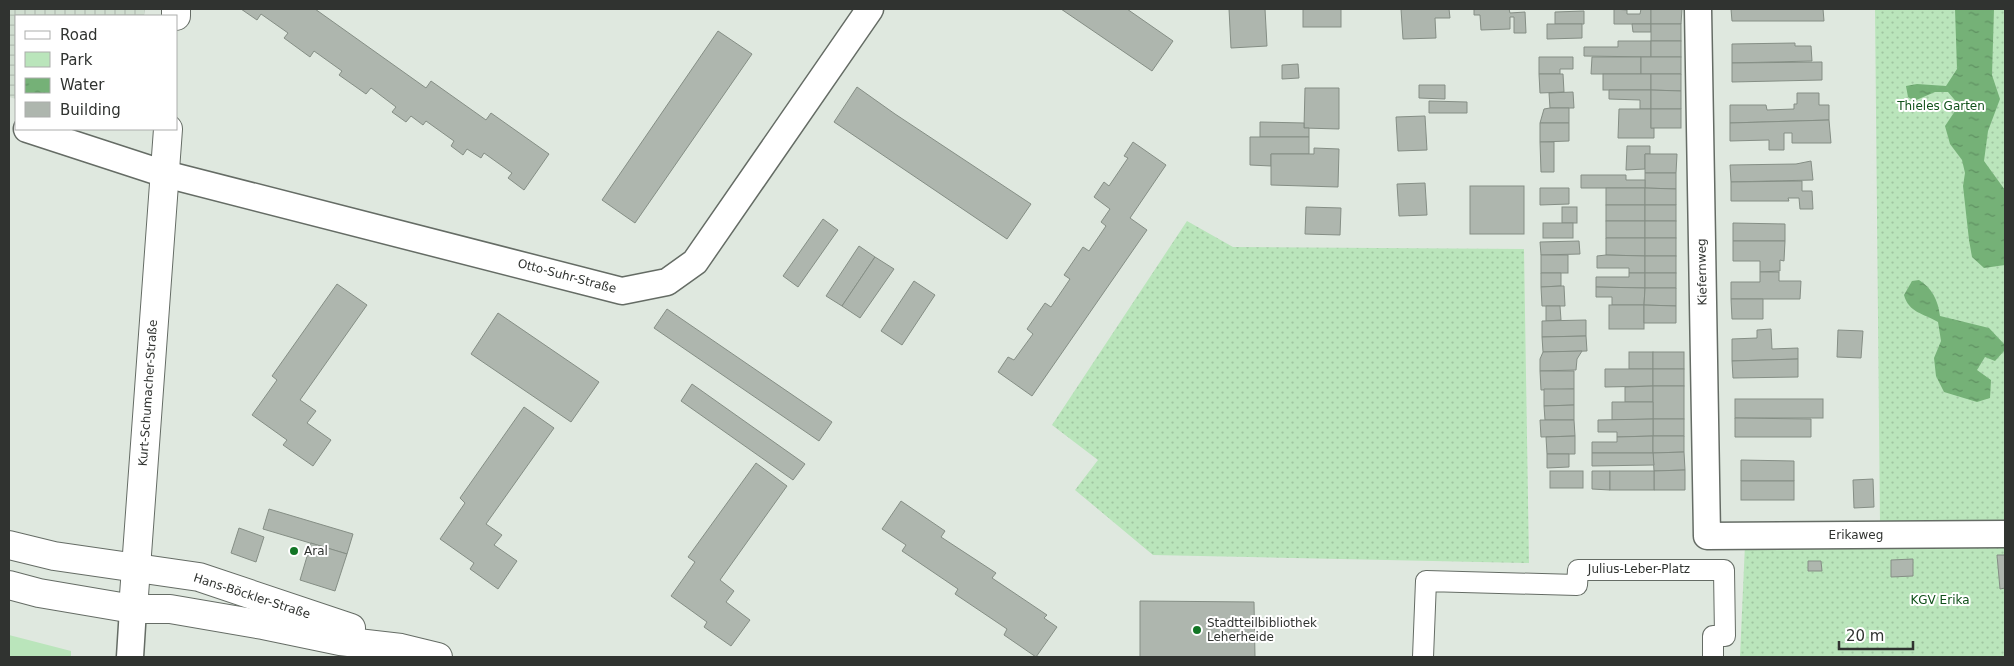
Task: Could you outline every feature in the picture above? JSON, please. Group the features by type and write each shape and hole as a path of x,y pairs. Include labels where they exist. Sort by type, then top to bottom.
{"street":[{"name":"Otto-Suhr-Straße","path":"30,130 164,174 622,291 667,282 695,262 870,9"},
{"name":"Kiefernweg","path":"1698,9 1707,536"},
{"name":"Kurt-Schumacher-Straße","path":"130,657 168,130"},
{"name":"Erikaweg","path":"1707,536 2005,534"},
{"name":"Hans-Böckler-Straße","path":"9,545 54,556 200,577 373,635 401,648"},
{"name":"Julius-Leber-Platz","path":"1423,657 1426,581 1577,585 1578,570 1700,569 1724,570 1724,636 1713,636 1713,657"},
{"name":"Hans-Böckler-Straße","path":"9,585 48,595 133,609 170,609 340,641 401,648 438,657"}],"shaded area":[{"path":"9,9 145,9 144,15 15,15 15,99 9,97"}],"green space":[{"name":"Thieles Garten","path":"1875,9 2005,9 2005,522 1880,526"},
{"path":"1187,221 1233,247 1524,249 1529,563 1153,555 1075,490 1098,460 1052,425"},
{"name":"KGV Erika","path":"2005,541 2005,657 1740,657 1745,544"},
{"path":"9,635 71,651 71,657 9,657"}],"water":[{"path":"1955,9 1994,9 1992,75 2000,99 1988,131 1984,161 2005,190 2005,265 1984,268 1972,257 1963,186 1965,173 1962,160 1950,144 1945,126 1959,105 1948,92 1935,92 1914,101 1908,97 1906,86 1917,84 1946,86 1957,69"},
{"path":"1919,280 1934,295 1940,316 1989,328 2005,345 2005,350 1995,361 1985,357 1977,370 1991,380 1990,398 1977,402 1944,392 1936,376 1934,358 1941,341 1938,322 1909,306 1904,295 1912,281"}],"building":[{"path":"241,9 315,9 426,88 431,81 486,120 491,113 549,154 524,190 508,178 512,173 484,153 481,158 467,149 463,155 451,146 454,141 426,121 423,125 411,116 406,122 392,112 396,107 371,88 366,94 339,75 342,71 314,51 310,57 284,38 288,33 261,14 257,20"},
{"path":"1061,9 1127,9 1173,41 1152,71"},
{"path":"1229,9 1265,9 1267,46 1231,48"},
{"path":"1303,9 1341,9 1341,27 1303,27"},
{"path":"1401,9 1449,9 1450,18 1435,18 1436,38 1403,39"},
{"path":"1474,9 1509,9 1510,13 1525,12 1526,33 1514,33 1514,17 1510,17 1510,29 1481,30 1480,15 1474,15"},
{"path":"1614,9 1627,10 1627,14 1640,14 1641,9 1651,9 1651,24 1614,24"},
{"path":"1651,9 1682,9 1681,24 1651,24"},
{"path":"1731,9 1823,9 1824,21 1732,21"},
{"path":"1584,11 1584,24 1555,24 1555,12"},
{"path":"1547,24 1582,24 1582,38 1547,39"},
{"path":"1632,24 1651,24 1651,32 1633,32"},
{"path":"1651,24 1681,24 1681,41 1651,41"},
{"path":"718,31 752,54 635,223 602,200"},
{"path":"1618,41 1651,41 1651,57 1584,56 1584,47 1618,47"},
{"path":"1651,41 1681,41 1681,57 1651,57"},
{"path":"1795,43 1795,46 1811,46 1812,61 1732,63 1732,44"},
{"path":"1539,57 1573,57 1573,69 1560,69 1560,74 1539,74"},
{"path":"1592,57 1641,57 1641,74 1591,74"},
{"path":"1641,57 1681,57 1681,74 1641,74"},
{"path":"1822,62 1822,80 1732,82 1732,63"},
{"path":"1298,64 1299,78 1282,79 1282,65"},
{"path":"1539,74 1563,74 1564,92 1540,93"},
{"path":"1603,74 1651,74 1651,90 1603,90"},
{"path":"1651,74 1681,74 1681,91 1651,90"},
{"path":"1419,85 1445,85 1445,99 1419,98"},
{"path":"857,87 1031,204 1007,239 834,122"},
{"path":"1305,88 1339,88 1339,129 1304,128"},
{"path":"1609,90 1651,90 1651,109 1640,109 1640,100 1609,99"},
{"path":"1651,90 1681,91 1681,109 1651,109"},
{"path":"1573,92 1574,108 1550,108 1549,93"},
{"path":"1797,93 1819,93 1819,105 1829,105 1829,120 1730,123 1730,105 1766,105 1767,110 1794,109 1794,104 1797,104"},
{"path":"1429,101 1467,102 1467,113 1429,113"},
{"path":"1569,108 1569,123 1540,123 1544,109"},
{"path":"1619,109 1651,109 1651,128 1654,128 1654,138 1618,138"},
{"path":"1651,109 1681,109 1681,128 1651,128"},
{"path":"1425,116 1427,150 1398,151 1396,117"},
{"path":"1829,120 1831,143 1792,143 1792,133 1784,133 1784,150 1769,150 1769,140 1730,141 1730,123"},
{"path":"1260,122 1304,123 1304,128 1309,128 1309,137 1260,137"},
{"path":"1540,123 1569,123 1569,141 1540,142"},
{"path":"1250,137 1309,137 1309,154 1271,154 1271,166 1250,165"},
{"path":"1133,142 1166,165 1130,218 1147,230 1032,396 998,372 1008,357 1014,360 1033,334 1027,329 1045,303 1051,307 1070,279 1064,275 1083,247 1089,251 1106,226 1101,222 1110,209 1094,197 1104,182 1109,186 1128,158 1124,156"},
{"path":"1540,142 1554,142 1554,172 1541,172"},
{"path":"1627,146 1650,146 1650,154 1645,154 1645,169 1626,170"},
{"path":"1314,148 1339,149 1338,187 1271,185 1271,154 1314,154"},
{"path":"1645,154 1677,154 1676,173 1645,173"},
{"path":"1811,161 1813,180 1731,182 1730,165 1796,164"},
{"path":"1645,173 1676,173 1676,189 1645,188"},
{"path":"1581,175 1626,175 1626,180 1645,180 1645,188 1581,188"},
{"path":"1802,181 1802,191 1812,191 1813,209 1800,209 1799,198 1788,198 1789,201 1731,201 1731,182"},
{"path":"1425,183 1427,215 1399,216 1397,184"},
{"path":"1470,186 1524,186 1524,234 1470,234"},
{"path":"1540,188 1569,188 1569,204 1540,205"},
{"path":"1606,188 1645,188 1645,205 1606,205"},
{"path":"1645,188 1676,189 1676,205 1645,205"},
{"path":"1606,205 1645,205 1645,221 1606,221"},
{"path":"1645,205 1676,205 1676,221 1645,221"},
{"path":"1306,207 1341,208 1340,235 1305,234"},
{"path":"1562,207 1577,207 1577,223 1562,223"},
{"path":"823,219 838,230 798,287 783,276"},
{"path":"1606,221 1645,221 1645,238 1606,238"},
{"path":"1645,221 1676,221 1676,238 1645,238"},
{"path":"1543,223 1573,223 1573,238 1543,238"},
{"path":"1733,223 1785,224 1785,241 1733,241"},
{"path":"1606,238 1645,238 1645,256 1606,255"},
{"path":"1645,238 1676,238 1676,256 1645,256"},
{"path":"1579,241 1580,254 1541,255 1540,242"},
{"path":"1733,241 1785,241 1784,261 1780,260 1780,271 1760,272 1760,261 1733,261"},
{"path":"859,246 875,257 842,306 826,296"},
{"path":"1541,255 1568,255 1568,273 1541,273"},
{"path":"1597,256 1645,256 1645,273 1629,273 1629,268 1597,268"},
{"path":"1645,256 1676,256 1676,273 1645,273"},
{"path":"875,257 894,269 860,318 842,306"},
{"path":"1760,272 1779,272 1779,281 1801,281 1800,299 1731,299 1731,282 1760,282"},
{"path":"1541,273 1561,273 1561,286 1541,287"},
{"path":"1629,273 1645,273 1645,288 1596,287 1596,277 1629,277"},
{"path":"1645,273 1676,273 1676,288 1645,288"},
{"path":"914,281 935,295 902,345 881,331"},
{"path":"337,284 367,305 300,400 316,411 307,423 331,440 313,466 283,445 287,440 252,415 277,380 272,376"},
{"path":"1564,286 1565,306 1542,306 1541,287"},
{"path":"1596,287 1645,288 1644,305 1612,305 1612,297 1596,297"},
{"path":"1645,288 1676,288 1676,306 1644,305"},
{"path":"1731,299 1763,299 1763,319 1732,319"},
{"path":"1609,305 1644,305 1644,329 1609,329"},
{"path":"1644,305 1676,306 1676,323 1644,323"},
{"path":"1546,306 1560,306 1561,320 1546,321"},
{"path":"667,309 832,422 819,441 654,328"},
{"path":"498,313 599,382 571,422 471,354"},
{"path":"1586,320 1586,336 1542,337 1542,321"},
{"path":"1771,329 1772,349 1798,348 1798,359 1732,361 1732,339 1757,338 1757,330"},
{"path":"1838,330 1863,331 1861,358 1837,357"},
{"path":"1586,336 1587,351 1543,352 1542,337"},
{"path":"1582,351 1577,359 1576,370 1540,371 1540,359 1543,352"},
{"path":"1629,352 1653,352 1653,369 1629,369"},
{"path":"1653,352 1684,352 1684,369 1653,369"},
{"path":"1798,359 1798,377 1733,378 1732,361"},
{"path":"1605,369 1653,369 1653,386 1605,387"},
{"path":"1653,369 1684,369 1684,386 1653,386"},
{"path":"1540,371 1574,371 1574,389 1541,390"},
{"path":"692,384 805,464 793,480 681,401"},
{"path":"1653,386 1653,402 1625,402 1625,387"},
{"path":"1653,386 1684,386 1684,419 1653,419"},
{"path":"1544,389 1574,389 1574,405 1544,406"},
{"path":"1735,399 1823,399 1823,418 1735,418"},
{"path":"1612,402 1653,402 1653,419 1612,420"},
{"path":"1574,405 1574,420 1545,420 1544,406"},
{"path":"524,407 554,428 486,524 502,535 494,545 517,561 498,589 470,569 474,563 440,539 465,503 460,498"},
{"path":"1735,418 1811,419 1811,437 1735,437"},
{"path":"1653,419 1684,419 1684,436 1653,436"},
{"path":"1653,419 1653,436 1617,437 1617,432 1598,432 1598,420"},
{"path":"1540,420 1574,420 1575,436 1541,437"},
{"path":"1575,436 1575,454 1547,454 1546,437"},
{"path":"1653,436 1653,453 1592,453 1592,442 1617,442 1617,437"},
{"path":"1653,436 1684,436 1684,452 1653,453"},
{"path":"1684,452 1685,470 1654,471 1653,453"},
{"path":"1592,453 1653,453 1654,465 1592,466"},
{"path":"1547,454 1569,454 1569,467 1547,468"},
{"path":"1741,460 1794,461 1794,481 1741,481"},
{"path":"756,463 787,486 720,580 734,591 726,602 750,620 731,646 704,627 707,622 671,596 695,562 688,557"},
{"path":"1685,470 1685,490 1654,490 1654,471"},
{"path":"1550,471 1583,471 1583,488 1550,488"},
{"path":"1592,471 1610,471 1610,490 1592,489"},
{"path":"1610,471 1654,471 1654,490 1610,490"},
{"path":"1873,479 1874,507 1854,508 1853,480"},
{"path":"1741,481 1794,481 1794,500 1741,500"},
{"path":"901,501 945,531 941,537 996,573 992,578 1047,615 1044,618 1057,627 1036,657 1004,635 1007,629 955,594 958,589 902,551 906,545 882,529"},
{"path":"269,509 353,534 347,554 263,529"},
{"path":"239,528 264,537 256,562 231,553"},
{"path":"311,543 347,554 335,591 300,580"},
{"path":"1997,555 2005,555 2005,588 2000,589"},
{"path":"1913,559 1913,576 1891,577 1891,560"},
{"path":"1808,561 1821,561 1822,571 1808,571"},
{"name":"Stadtteilbibliothek Leherheide","path":"1140,601 1254,602 1255,657 1140,657"}],"place":[{"name":"Aral","path":"294,551"},
{"name":"Stadtteilbibliothek Leherheide","path":"1197,630"}]}
